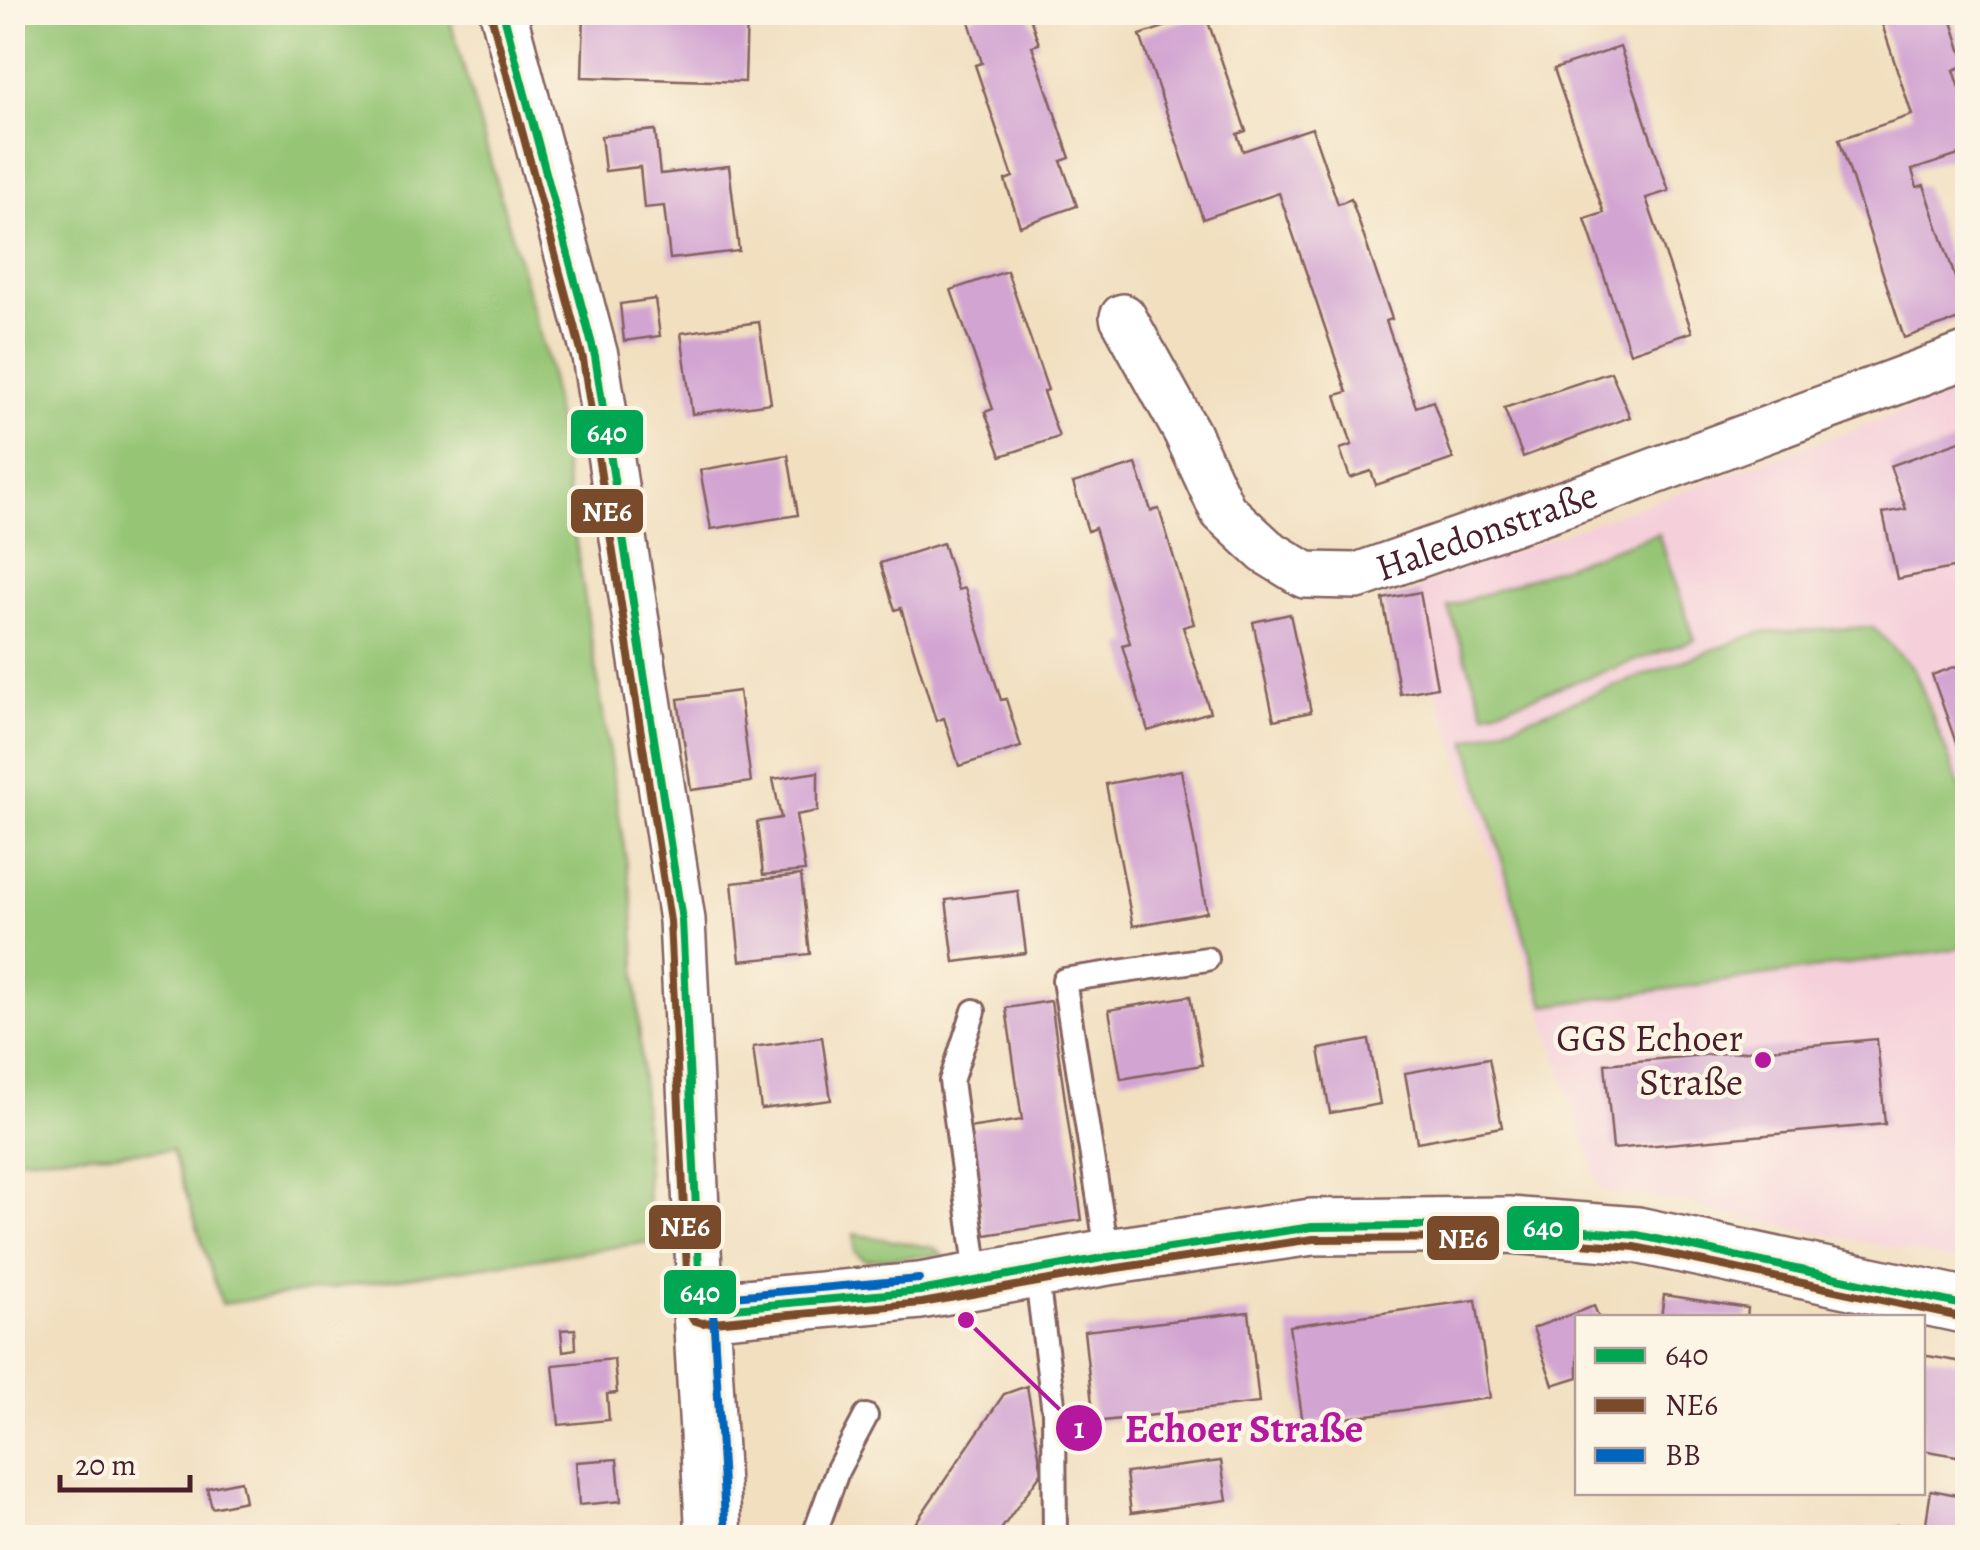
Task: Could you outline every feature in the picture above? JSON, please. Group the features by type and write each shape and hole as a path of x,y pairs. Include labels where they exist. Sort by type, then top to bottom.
{"street":[{"path":"503,12 594,356 682,920 714,1538"},
{"name":"Haledonstraße","path":"1122,317 1187,433 1223,511 1266,551 1305,576 1357,576 1623,483 1968,355"},
{"path":"701,1311 978,1282 1108,1257 1312,1228 1508,1225 1637,1235 1968,1306"}],"lane":[{"path":"1108,1257 1064,980 1207,959"},
{"path":"974,1011 951,1081 978,1282"},
{"path":"1036,1271 1054,1412 1055,1538"},
{"path":"813,1538 838,1468 866,1416"}],"shaded area":[{"path":"1967,388 1967,1263 1709,1211 1695,1204 1601,1191 1436,688 1418,586"}],"green space":[{"path":"13,12 448,13 547,359 633,904 650,1242 222,1304 172,1150 13,1158"},
{"path":"1658,533 1695,640 1485,713 1448,607"},
{"path":"1873,627 1914,669 1964,797 1963,948 1545,1006 1467,741 1758,633"},
{"path":"854,1234 934,1248 943,1255 865,1260 855,1252"}],"building":[{"path":"584,12 747,12 745,82 582,77"},
{"path":"983,12 1028,12 1039,44 1032,46 1070,158 1061,161 1077,206 1020,226 1005,180 1013,177 975,65 982,63 968,18"},
{"path":"1878,12 1949,12 1966,65 1954,70 1968,112 1968,152 1912,170 1917,187 1924,185 1968,316 1904,338 1839,139 1912,115"},
{"path":"1205,13 1246,131 1237,134 1243,151 1312,128 1338,204 1351,199 1392,319 1386,321 1416,407 1433,401 1453,459 1376,485 1371,471 1350,478 1340,449 1352,445 1336,395 1347,392 1279,193 1203,219 1140,35"},
{"path":"1620,47 1669,191 1646,198 1692,332 1630,353 1585,219 1604,213 1554,69"},
{"path":"655,130 660,174 729,166 739,251 670,259 664,206 644,208 640,167 605,171 601,136"},
{"path":"1007,271 1048,390 1043,392 1059,437 1001,456 985,412 993,409 951,290"},
{"path":"655,299 660,336 624,341 620,304"},
{"path":"759,322 771,403 692,414 681,333"},
{"path":"1611,372 1630,417 1523,457 1504,408"},
{"path":"1968,438 1968,565 1897,579 1883,513 1906,509 1890,466"},
{"path":"788,455 798,515 711,529 700,470"},
{"path":"1136,464 1151,511 1159,509 1194,624 1183,627 1210,712 1148,731 1122,645 1130,643 1095,528 1088,531 1073,483"},
{"path":"943,543 958,590 965,588 1001,700 1006,699 1021,747 959,766 944,718 936,721 901,608 895,610 880,563"},
{"path":"1420,592 1437,687 1400,694 1383,599"},
{"path":"1290,614 1311,712 1274,720 1253,622"},
{"path":"1968,662 1968,774 1967,774 1932,675"},
{"path":"739,691 751,782 691,790 678,699"},
{"path":"1181,770 1207,912 1133,926 1106,784"},
{"path":"818,772 818,811 796,815 805,871 763,875 757,822 781,818 773,779"},
{"path":"801,875 810,954 740,961 732,883"},
{"path":"1018,891 1026,953 954,962 946,900"},
{"path":"1190,996 1202,1065 1121,1079 1109,1010"},
{"path":"1051,1001 1082,1220 985,1235 968,1128 1022,1120 1006,1008"},
{"path":"822,1037 831,1100 761,1109 753,1047"},
{"path":"1877,1039 1885,1124 1613,1149 1605,1064"},
{"path":"1369,1040 1380,1104 1330,1113 1319,1049"},
{"path":"1489,1058 1502,1127 1417,1142 1405,1073"},
{"path":"1664,1295 1748,1308 1747,1315 1661,1315"},
{"path":"1476,1300 1490,1398 1303,1424 1289,1326"},
{"path":"1594,1306 1598,1315 1575,1315 1575,1378 1553,1385 1533,1328"},
{"path":"1249,1312 1259,1403 1094,1422 1084,1331"},
{"path":"575,1329 576,1349 563,1351 561,1330"},
{"path":"1925,1356 1968,1363 1968,1458 1925,1451"},
{"path":"614,1359 617,1393 607,1394 609,1420 559,1425 553,1365"},
{"path":"1027,1386 1042,1472 995,1538 905,1538 1004,1394"},
{"path":"617,1459 621,1501 579,1505 576,1462"},
{"path":"1221,1461 1227,1500 1131,1513 1126,1473"},
{"path":"241,1481 245,1501 212,1508 207,1488"},
{"path":"1931,1490 1968,1497 1968,1537 1925,1530"},
{"path":"1897,1525 1925,1530 1923,1538 1894,1538"}],"transit line":[{"name":"640","path":"503,12 595,356 682,920 701,1311 920,1291 1108,1257 1312,1227 1509,1225 1637,1235 1968,1306"},
{"name":"NE6","path":"491,15 583,359 670,921 689,1312 693,1320 702,1323 922,1303 1110,1269 1313,1239 1509,1238 1635,1247 1965,1318"},
{"name":"BB","path":"700,1299 919,1279"},
{"name":"BB","path":"713,1310 726,1537"}],"place":[{"name":"GGS Echoer Straße","path":"1763,1060"},
{"name":"Echoer Straße","path":"966,1320"}]}
